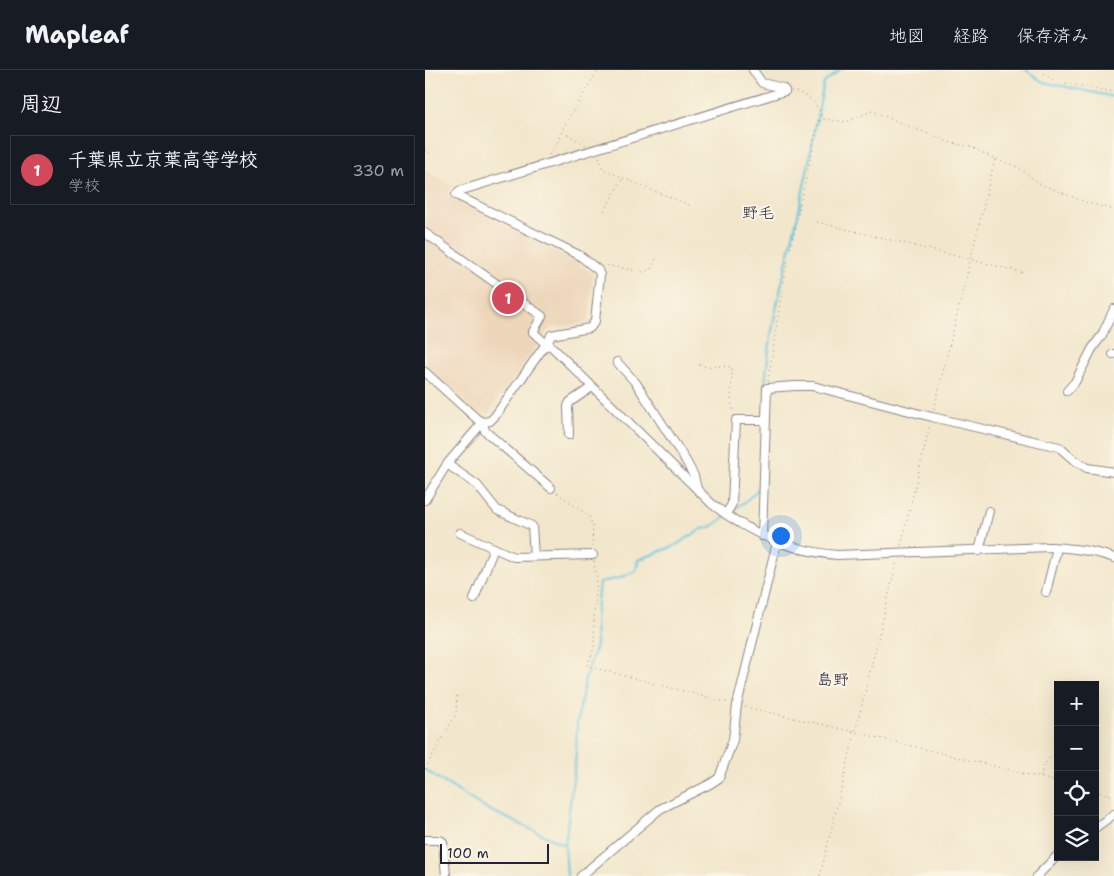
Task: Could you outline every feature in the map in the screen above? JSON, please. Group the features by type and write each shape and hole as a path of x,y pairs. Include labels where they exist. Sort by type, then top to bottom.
{"street":[{"path":"753,70 762,83 783,88 785,91"},
{"path":"425,372 477,419 483,422 490,421 547,345 551,335 590,328 595,321 599,270 579,255 456,195 459,191 785,91"},
{"path":"425,233 542,316 533,332 547,345 551,346 697,489 726,514 762,536 777,542 837,555 1076,548 1114,558"},
{"path":"1067,391 1075,382 1092,349 1102,335 1114,309"},
{"path":"617,362 636,383 686,461 694,476 697,489"},
{"path":"762,536 767,388 813,386 1059,447 1075,461 1087,468 1114,472"},
{"path":"569,435 568,406 570,402 593,387"},
{"path":"726,514 732,504 735,420 765,420"},
{"path":"425,500 447,464 483,422"},
{"path":"483,422 485,431 551,488"},
{"path":"447,464 477,485 497,510 532,526 533,556"},
{"path":"979,551 989,511"},
{"path":"460,533 514,557 593,555"},
{"path":"581,876 660,809 719,778 733,740 737,705 777,542"},
{"path":"474,599 494,548"},
{"path":"1046,592 1057,548"},
{"path":"1099,825 1114,814"},
{"path":"425,840 440,840 443,842 446,876"},
{"path":"1037,876 1054,859"}],"path":[{"path":"544,165 598,70"},
{"path":"1040,70 1054,81 1114,92"},
{"path":"785,91 795,92 811,100 817,106 823,118 846,122 872,111 948,142 971,147 995,159 1019,167 1039,184 1088,204 1114,210"},
{"path":"767,388 784,277 820,114"},
{"path":"562,131 594,150 603,168 692,206"},
{"path":"425,150 430,153"},
{"path":"820,876 995,159"},
{"path":"604,211 623,178"},
{"path":"817,222 1025,273"},
{"path":"599,270 606,265 643,272 651,269 656,259"},
{"path":"699,365 709,368 718,365 732,367 731,403 735,420"},
{"path":"551,488 589,516 593,526 593,555 597,578 594,648 587,666 737,705 1054,781"},
{"path":"425,769 456,714 457,694"},
{"path":"1041,778 1044,763 1054,756"},
{"path":"1099,792 1114,796"}],"shaded area":[{"path":"425,170 453,186 447,195 575,261 593,275 589,320 584,323 552,328 547,331 488,414 481,415 473,411 425,364"}],"waterway":[{"path":"765,386 774,321 802,198 824,83 840,70"},
{"path":"1026,70 1043,82 1114,97"},
{"path":"731,512 761,486"},
{"path":"567,876 565,845 576,754 577,723 585,679 596,646 595,620 599,583 636,571 638,560 674,546 702,529 711,527 725,517"},
{"path":"425,770 483,807 565,845"}],"place":[{"name":"千葉県立京葉高等学校","path":"508,298"}],"district":[{"name":"野毛","path":"758,212"},
{"name":"島野","path":"833,679"}]}
